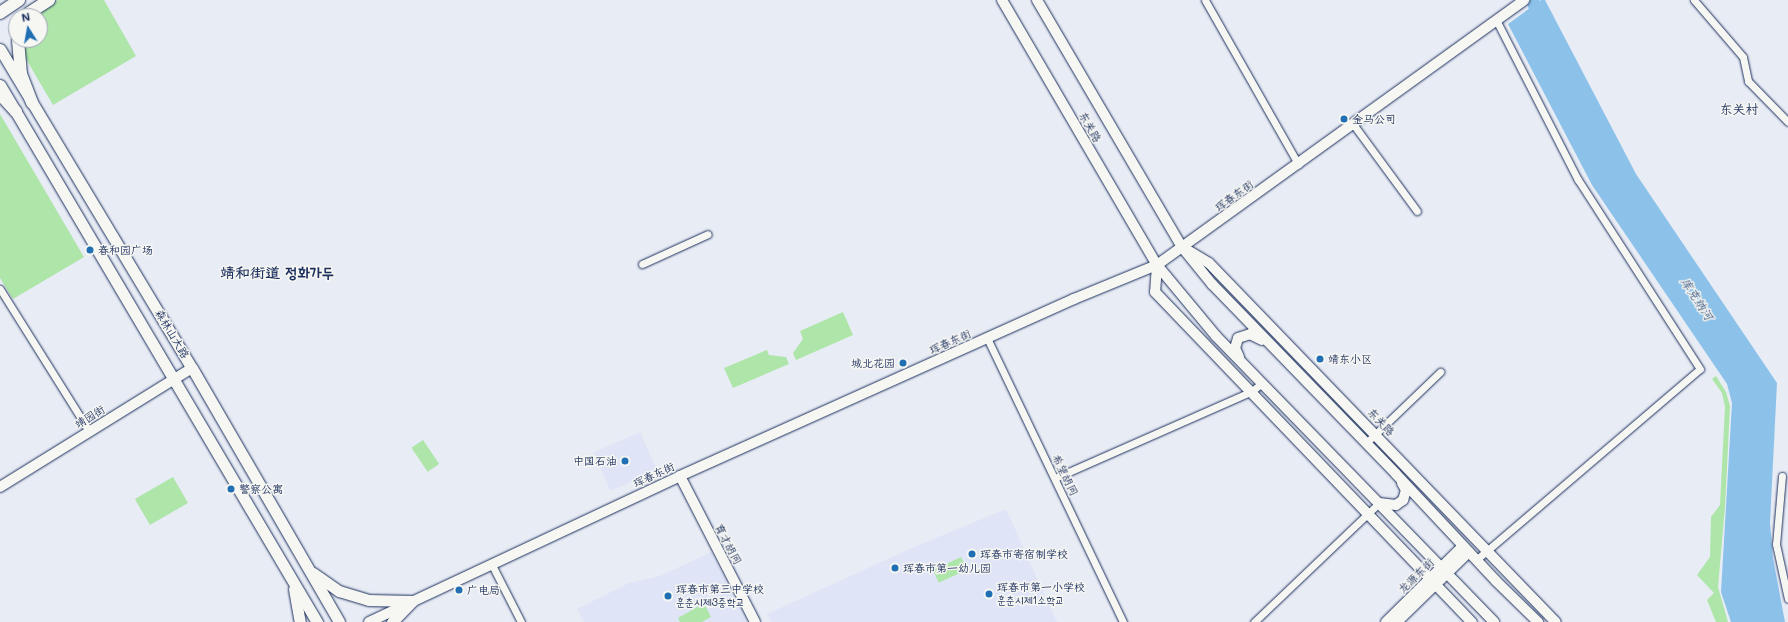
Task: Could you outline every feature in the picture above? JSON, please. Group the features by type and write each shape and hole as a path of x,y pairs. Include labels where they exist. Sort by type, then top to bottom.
{"highway":[{"path":"0,13 19,0"},
{"path":"38,8 49,0"},
{"path":"19,48 21,74 32,104"},
{"path":"0,94 16,112"}],"main road":[{"name":"东关路","path":"1002,0 1157,265 1202,321 1494,622"},
{"name":"东关路","path":"1037,0 1182,247 1223,297 1396,474 1476,560 1538,622"},
{"name":"珲春东街","path":"369,622 680,476 986,338 1157,265 1525,0"},
{"name":"森林山大路","path":"0,49 192,368 339,622"},
{"name":"森林山大路","path":"0,85 176,378 318,622"},
{"name":"东关路","path":"1182,247 1209,263 1556,622"},
{"path":"1157,265 1155,292 1472,622"},
{"path":"1244,364 1235,348 1238,338 1250,334 1270,345"},
{"name":"靖园街","path":"0,487 192,368"},
{"path":"1379,503 1396,505 1405,497 1405,487 1396,474"},
{"name":"育才胡同","path":"680,476 756,622"},
{"name":"龙源东街","path":"1397,622 1444,570 1466,549"},
{"path":"308,569 339,591 369,600 412,601"},
{"path":"292,579 300,622"},
{"name":"龙源东街","path":"1386,622 1433,582"},
{"path":"392,622 412,601"},
{"path":"1524,622 1534,622"}],"street":[{"path":"1205,0 1298,164"},
{"path":"1694,0 1743,57 1748,81 1788,122"},
{"path":"1476,560 1700,370 1578,180 1498,19"},
{"path":"1353,124 1417,211"},
{"path":"642,264 708,234"},
{"path":"0,289 89,431"},
{"name":"希望胡同","path":"986,338 1055,478 1123,622"},
{"path":"1366,443 1440,372"},
{"path":"1055,478 1250,392 1262,383"},
{"path":"1782,476 1776,544 1788,599"},
{"path":"1254,622 1379,503"},
{"path":"492,565 521,622"}],"shaded area":[{"path":"640,432 657,470 610,491 593,453"},
{"path":"1006,509 1057,622 771,622 767,614 914,547"},
{"name":"珲春市第三中学校 훈춘시제3중학교","path":"711,552 747,622 584,622 577,609 629,583 660,576"}],"green space":[{"path":"58,0 104,0 136,56 53,105 23,54 23,48 48,48 48,8 45,8"},
{"path":"0,114 84,257 13,299 0,278"},
{"path":"843,312 853,335 796,360 793,353 803,339 800,331"},
{"path":"767,350 769,355 786,357 789,364 733,388 724,368"},
{"path":"1716,376 1726,392 1730,406 1725,507 1718,587 1728,622 1716,622 1707,600 1714,593 1697,575 1710,557 1711,517 1720,505 1725,407 1722,393 1712,379"},
{"path":"423,440 439,464 428,472 411,448"},
{"path":"173,477 188,503 150,525 135,499"},
{"path":"961,557 967,570 939,583 933,570"},
{"path":"704,603 711,617 702,622 680,622 678,618"}],"water":[{"path":"1541,0 1545,0 1636,174 1777,383 1770,523 1773,558 1785,622 1731,622 1721,592 1732,403 1727,384 1592,185 1508,24"}],"waterway":[{"name":"库克纳河","path":"1532,0 1540,21"}],"place":[{"name":"金马公司","path":"1344,119"},
{"name":"春和园广场","path":"90,250"},
{"name":"靖东小区","path":"1320,359"},
{"name":"城北花园","path":"903,363"},
{"name":"中国石油","path":"625,461"},
{"name":"警察公寓","path":"231,489"},
{"name":"珲春市寄宿制学校","path":"972,554"},
{"name":"珲春市第一幼儿园","path":"895,568"},
{"name":"广电局","path":"459,590"},
{"name":"珲春市第一小学校 훈춘시제1소학교","path":"989,594"},
{"name":"珲春市第三中学校 훈춘시제3중학교","path":"668,596"}],"district":[{"name":"东关村","path":"1739,109"},
{"name":"靖和街道 정화가두","path":"277,273"}]}
